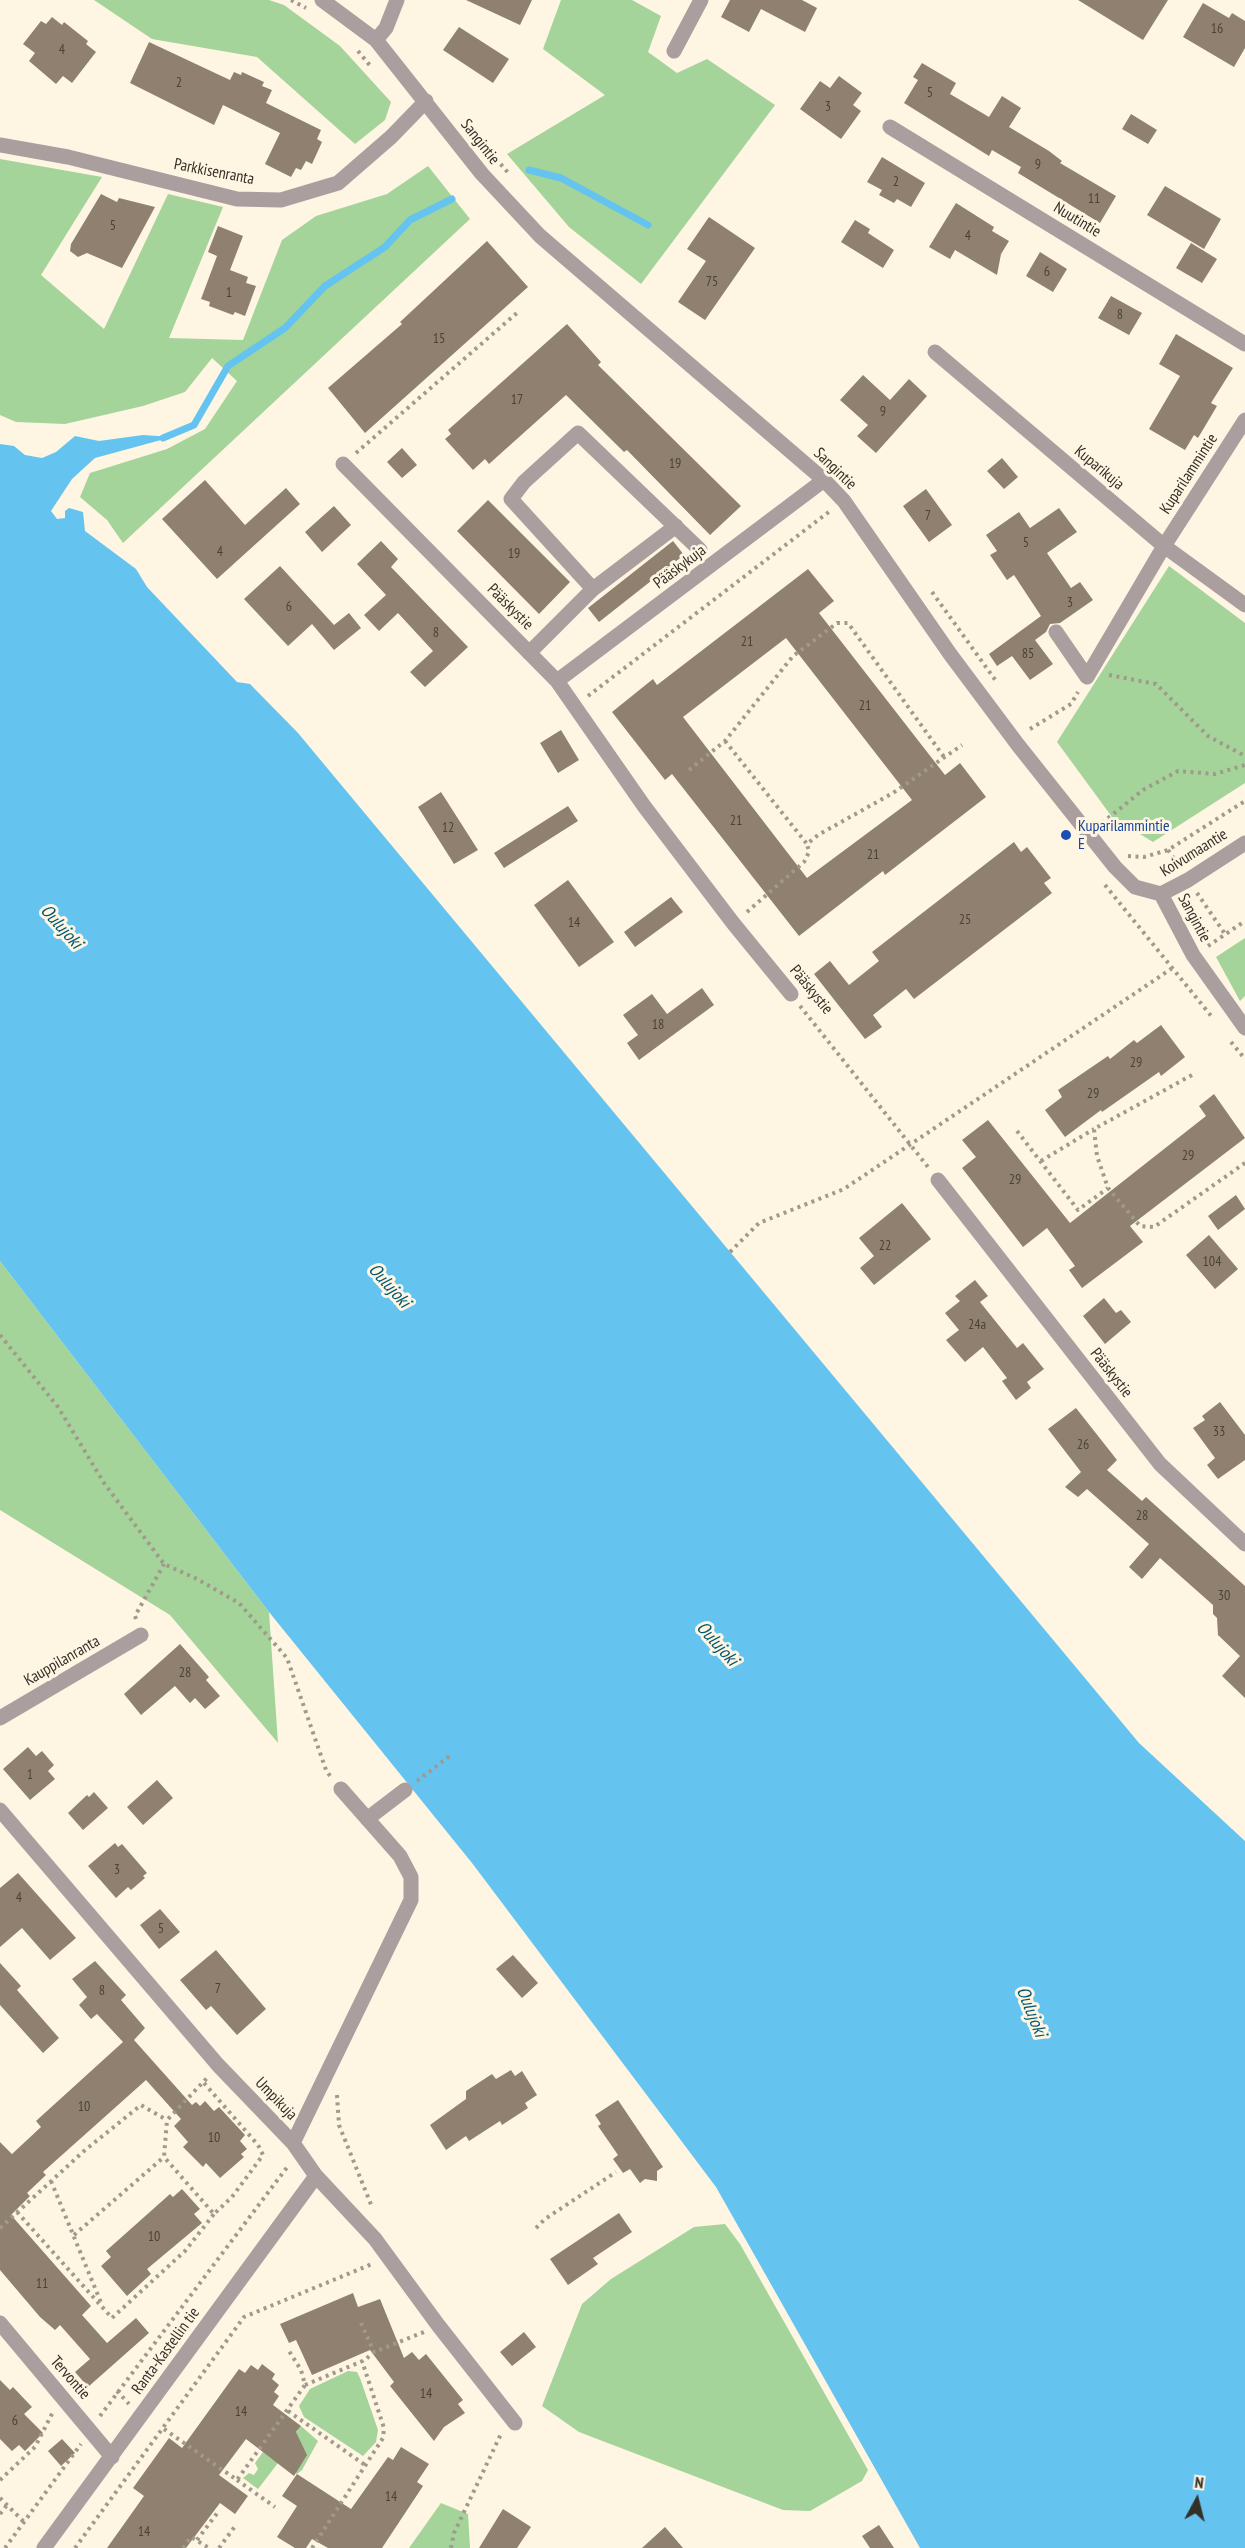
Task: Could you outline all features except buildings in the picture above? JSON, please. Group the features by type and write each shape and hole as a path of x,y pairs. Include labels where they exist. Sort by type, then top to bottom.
{"street":[{"name":"Sangintie","path":"322,0 376,40 482,174 540,236 824,480 844,501 950,654 1018,745 1115,867 1135,887 1161,894 1193,956 1245,1028"},
{"path":"376,40 386,28 397,0"},
{"path":"674,51 700,0"},
{"name":"Parkkisenranta","path":"0,145 68,157 237,199 281,200 338,183 391,137 426,101"},
{"name":"Nuutintie","path":"890,127 1245,344"},
{"name":"Kuparikuja","path":"935,352 1164,546 1245,605"},
{"name":"Kuparilammintie","path":"1089,673 1164,546 1245,420"},
{"path":"593,589 511,499 524,482 578,433 700,550"},
{"name":"Pääskystie","path":"343,465 558,681 573,707 733,923 791,994"},
{"name":"Pääskykuja","path":"558,681 824,480"},
{"path":"530,653 593,589 676,526"},
{"path":"1056,632 1089,673"},
{"name":"Koivumaantie","path":"1161,894 1180,885 1245,843"},
{"name":"Pääskystie","path":"938,1179 1160,1464 1245,1544"},
{"name":"Kauppilanranta","path":"0,1718 141,1635"},
{"path":"293,2143 411,1900 411,1877 400,1856 341,1789"},
{"path":"367,1819 405,1790"},
{"name":"Umpikuja","path":"0,1810 218,2065 293,2143 316,2176 375,2239 438,2325 511,2416"},
{"name":"Ranta-Kastellin tie","path":"44,2548 316,2176"},
{"name":"Tervontie","path":"0,2323 91,2429 112,2457"}],"path":[{"path":"479,138 515,180"},
{"path":"343,465 518,312"},
{"path":"573,707 844,501"},
{"path":"925,582 1002,690"},
{"path":"689,770 725,741 793,656 837,623 848,623 944,758"},
{"path":"1036,738 1030,729 1071,704 1089,673 1156,684 1208,736 1245,756"},
{"path":"725,741 807,844 809,852 804,862 733,923"},
{"path":"807,844 818,835 893,793 962,745"},
{"path":"1103,832 1097,823 1143,789 1178,771 1215,774 1245,765"},
{"path":"1122,851 1129,856 1144,857 1168,850 1245,801"},
{"path":"1115,867 1129,856"},
{"path":"730,1252 759,1223 844,1189 1174,967"},
{"name":"Pääskystie","path":"791,994 938,1179"},
{"path":"1041,1161 1192,1075"},
{"path":"1094,1129 1097,1156 1107,1188 1140,1226 1154,1227 1245,1163"},
{"path":"1017,1131 1078,1210 1107,1188"},
{"path":"0,1335 58,1407 104,1483 164,1564 197,1579 239,1603 281,1650 287,1658 326,1770 341,1789"},
{"path":"141,1635 135,1616 164,1564"},
{"path":"405,1790 451,1755"},
{"path":"73,2235 164,2157 167,2120 196,2092 218,2065"},
{"path":"17,2212 112,2318 185,2251 214,2214 232,2197 263,2155 204,2083"},
{"path":"337,2092 339,2125 374,2214"},
{"path":"0,2228 51,2181 141,2105 167,2120"},
{"path":"5,2548 117,2391 288,2169 293,2143"},
{"path":"164,2157 214,2214"},
{"path":"536,2228 545,2218 616,2172"},
{"path":"51,2181 104,2308"},
{"path":"75,2548 244,2317 388,2258"},
{"path":"361,2323 374,2352"},
{"path":"237,2480 305,2385 438,2325"},
{"path":"289,2351 301,2370 305,2385"},
{"path":"312,2548 383,2438 384,2428 362,2361"},
{"path":"0,2480 35,2447 62,2396"},
{"path":"288,2410 365,2464"},
{"path":"451,2548 454,2532 511,2416"},
{"path":"164,2429 275,2507"},
{"path":"0,2498 24,2522"},
{"path":"0,2514 7,2505"},
{"path":"197,2540 218,2511"},
{"path":"219,2548 236,2525"},
{"path":"183,2548 191,2537 209,2548"}],"green space":[{"path":"94,0 269,0 284,5 340,46 391,102 385,120 355,144 257,57 152,39"},
{"path":"561,0 632,0 661,16 648,52 677,73 707,59 775,105 641,284 569,227 507,154 605,95 543,49"},
{"path":"0,159 102,177 41,275 104,329 168,194 223,207 169,338 243,340 282,240 316,216 387,194 428,166 470,219 123,543 107,520 80,497 90,473 167,449 205,429 237,381 212,358 185,392 143,406 65,424 16,422 0,415"},
{"path":"1169,566 1245,623 1245,783 1153,842 1112,817 1057,742"},
{"path":"1245,938 1245,996 1240,1001 1216,957"},
{"path":"0,1261 269,1612 278,1743 170,1615 0,1510"},
{"path":"725,2224 740,2244 868,2470 862,2481 810,2511 783,2510 579,2432 542,2406 582,2304 611,2279 694,2227"},
{"path":"348,2371 357,2372 378,2430 376,2442 363,2456 304,2417 299,2406 310,2389"},
{"path":"301,2426 318,2441 302,2470 297,2474 278,2463 258,2489 243,2478 249,2473 254,2475 258,2469 255,2463 263,2452 275,2461"},
{"path":"441,2503 468,2514 470,2548 409,2548"}],"water":[{"name":"Oulujoki","path":"143,435 172,437 95,458 72,479 51,511 57,519 65,518 65,511 69,508 83,512 85,531 136,569 147,587 237,682 250,684 298,733 1139,1743 1245,1841 1245,2548 920,2548 716,2187 472,1863 269,1612 0,1261 0,444 14,446 25,455 42,458 56,452 75,436 99,441"}],"waterway":[{"path":"529,170 561,178 648,225"},
{"path":"163,438 194,425 228,366 285,328 325,286 385,247 410,220 452,199"}],"place":[{"name":"Kuparilammintie E","path":"1066,835"}]}
